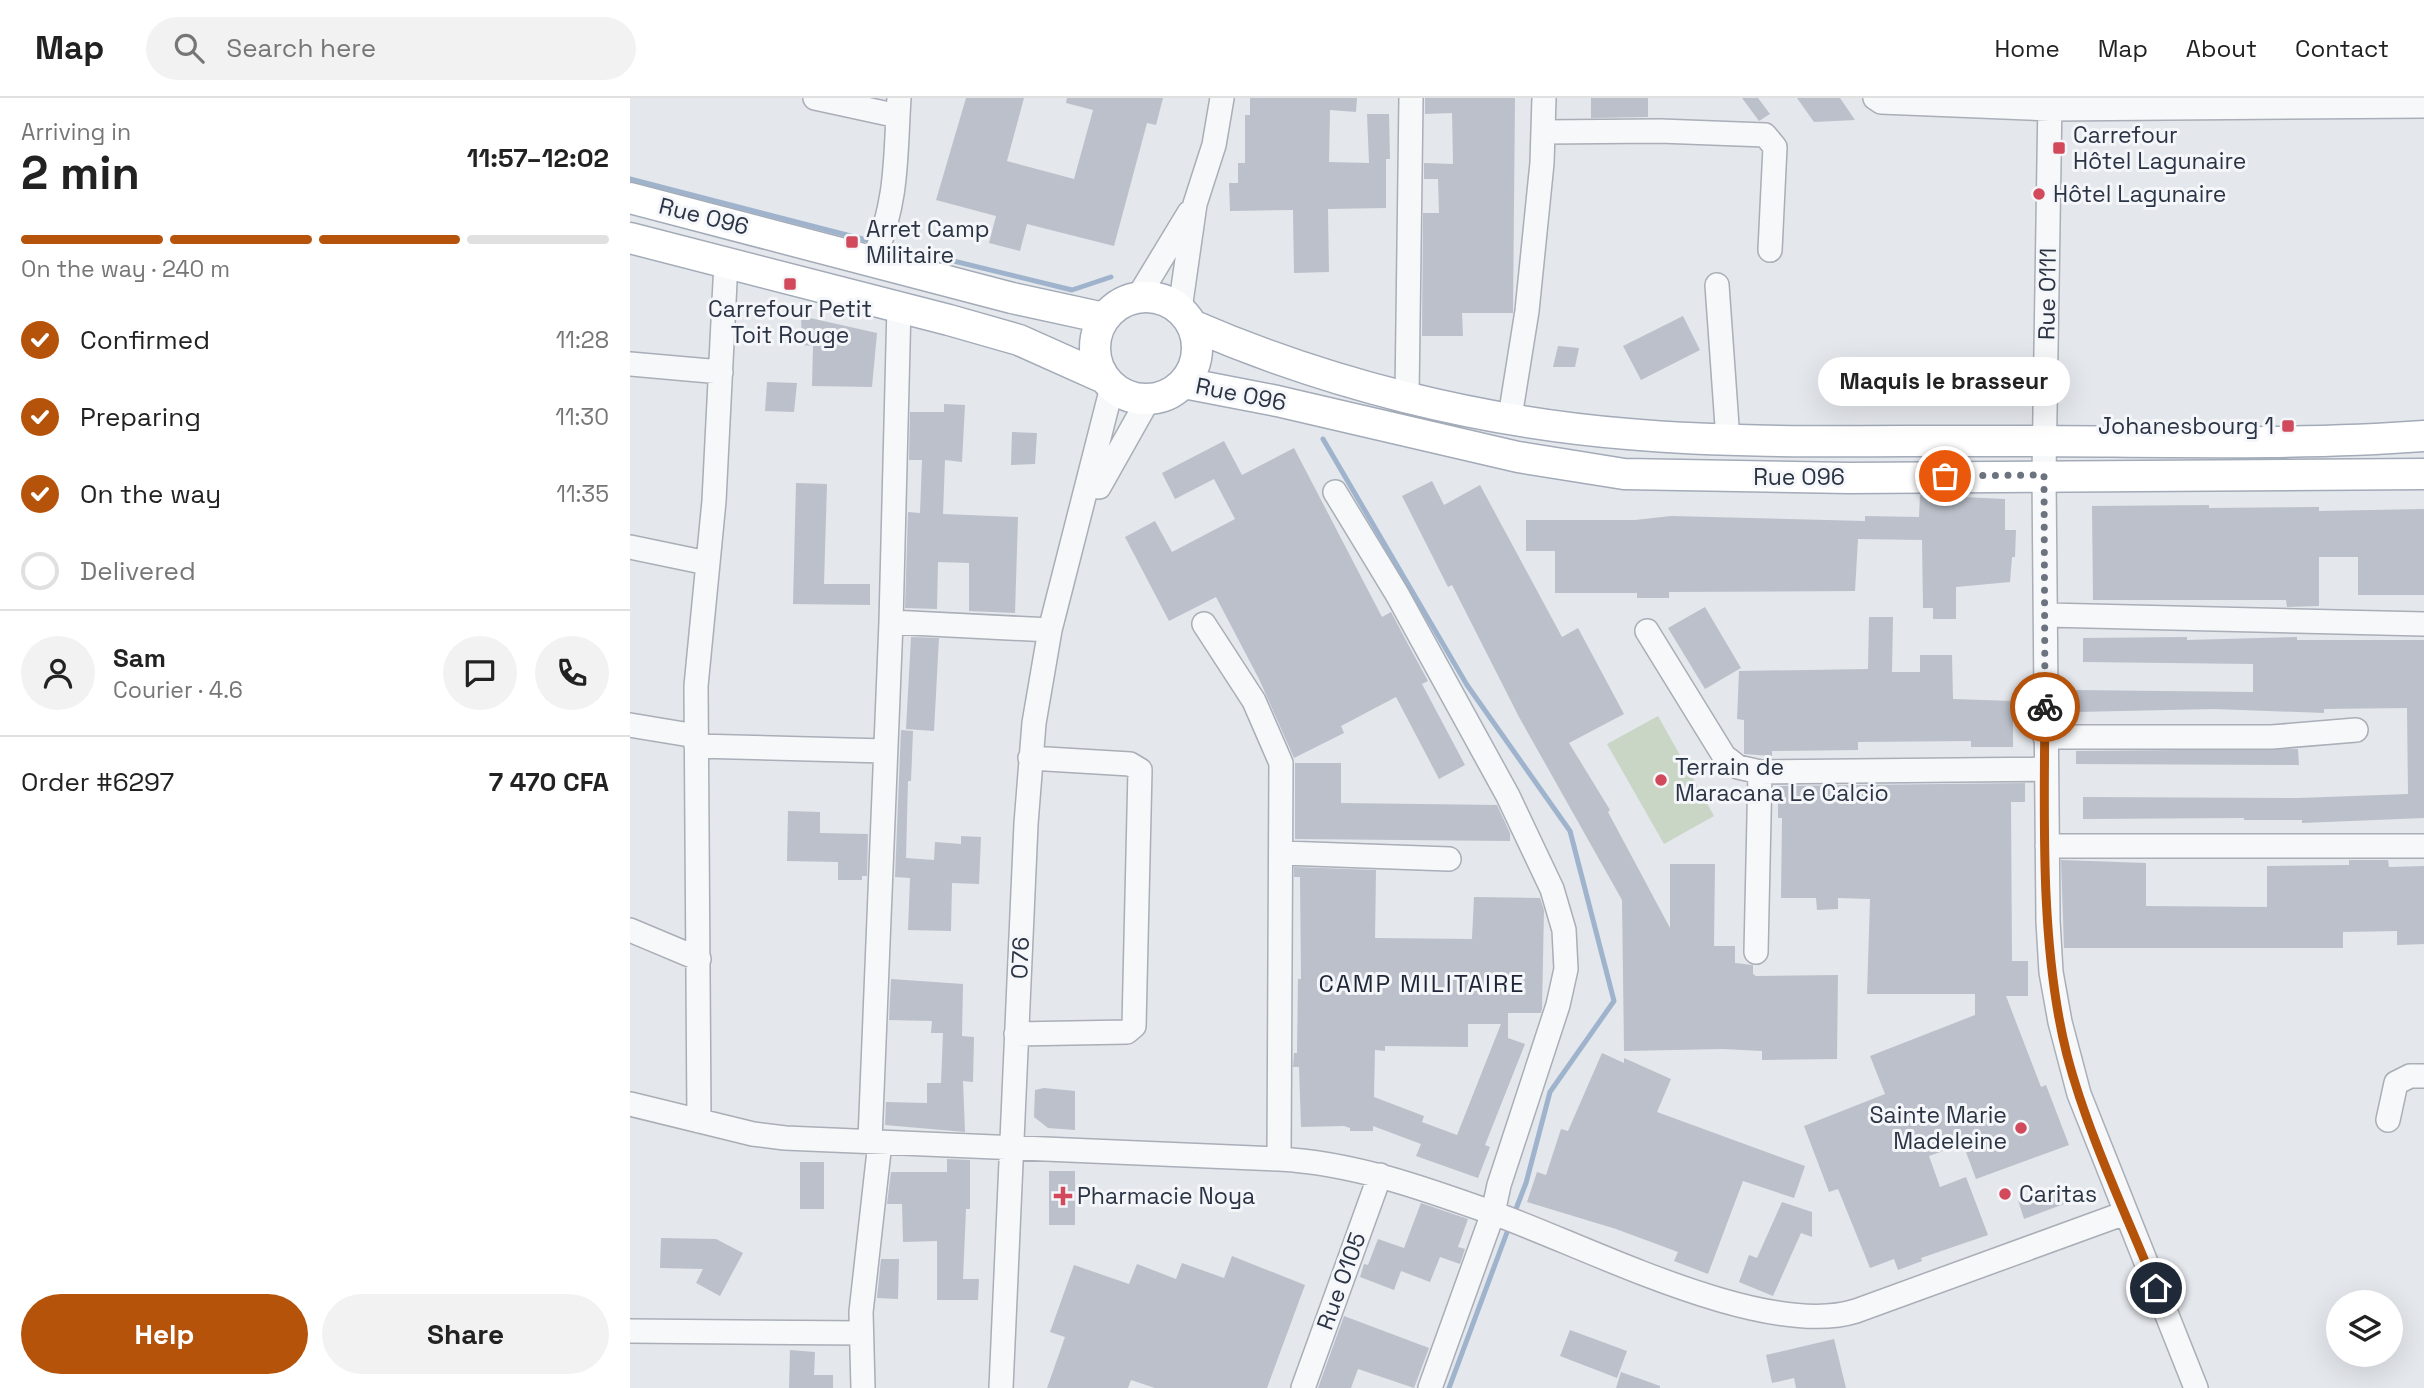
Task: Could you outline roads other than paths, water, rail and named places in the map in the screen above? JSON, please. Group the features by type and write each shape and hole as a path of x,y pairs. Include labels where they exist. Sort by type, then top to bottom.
{"main road":[{"name":"Rue O96","path":"630,198 874,259 1012,298 1104,318"},
{"name":"Rue O96","path":"630,238 899,306 1019,340 1108,383"},
{"path":"1138,297 1160,299 1186,317 1198,349 1191,373 1184,383 1161,397 1148,400 1123,394 1108,383 1097,367 1094,341 1104,318 1113,308 1138,297"},
{"name":"Rue O96","path":"1186,317 1259,354 1320,374 1510,418 1629,435 1728,440 2045,441 2424,436"},
{"name":"Rue O96","path":"1184,383 1237,392 1518,457 1624,474 1714,478 2424,474"}],"street":[{"path":"815,98 898,107 894,193 889,220 874,259"},
{"path":"1186,317 1195,204 1214,145 1222,98"},
{"path":"1406,396 1411,98"},
{"path":"1510,418 1527,311 1544,132 1544,98"},
{"path":"1875,98 1881,102 2424,106"},
{"name":"Rue O111","path":"2050,104 2044,475 2047,615 2045,737 2051,972 2060,1021 2079,1094 2196,1388"},
{"path":"1544,132 1660,131 1765,135 1775,147 1770,250"},
{"path":"1138,297 1195,204"},
{"path":"699,1121 699,959 695,876 696,686 714,501 726,262"},
{"path":"1717,285 1728,440"},
{"path":"863,1388 861,1311 875,1141 899,306"},
{"path":"630,364 720,372"},
{"path":"1077,534 1108,383"},
{"path":"1077,534 1116,452 1148,400"},
{"path":"1335,492 1397,594 1508,796 1552,889 1564,930 1566,969 1558,1004 1499,1185 1493,1213 1430,1388"},
{"name":"O76","path":"1001,1388 1030,758 1050,630 1077,534"},
{"path":"630,547 706,563"},
{"path":"2047,615 2424,624"},
{"path":"891,622 1050,630"},
{"path":"1203,624 1254,701 1281,763 1283,853 1279,1158"},
{"path":"1647,631 1724,756 1738,767 1759,772 2046,769"},
{"path":"630,725 696,741 885,751"},
{"path":"2045,737 2272,737 2356,730"},
{"path":"1016,1034 1127,1032 1134,1026 1140,771 1130,764 1030,758"},
{"path":"1756,953 1759,772"},
{"path":"2047,846 2424,846"},
{"path":"1283,853 1448,859"},
{"path":"630,930 699,959"},
{"path":"2388,1120 2396,1083 2410,1076 2424,1076"},
{"path":"630,1104 753,1135 785,1138 1011,1150 1279,1158 1325,1163 1380,1175 1493,1213 1712,1297 1790,1314 1838,1317 2125,1213"},
{"name":"Rue O105","path":"1303,1388 1380,1175"},
{"path":"630,1331 862,1334"}],"waterway":[{"path":"630,179 874,242"},
{"path":"884,244 1072,290 1111,277"},
{"path":"1323,439 1467,685 1570,831 1614,1001 1550,1092 1526,1183 1514,1214"},
{"path":"1449,1388 1509,1227"}],"place":[{"name":"Carrefour Hôtel Lagunaire","path":"2059,148"},
{"name":"Hôtel Lagunaire","path":"2039,194"},
{"name":"Arret Camp Militaire","path":"852,242"},
{"name":"Carrefour Petit Toit Rouge","path":"790,284"},
{"name":"Johanesbourg 1","path":"2288,426"},
{"name":"Maquis le brasseur","path":"1945,476"},
{"name":"Terrain de Maracana Le Calcio","path":"1661,780"},
{"name":"Sainte Marie Madeleine","path":"2021,1128"},
{"name":"Caritas","path":"2005,1194"},
{"name":"Pharmacie Noya","path":"1063,1196"}],"district":[{"name":"CAMP MILITAIRE","path":"1422,983"}]}
